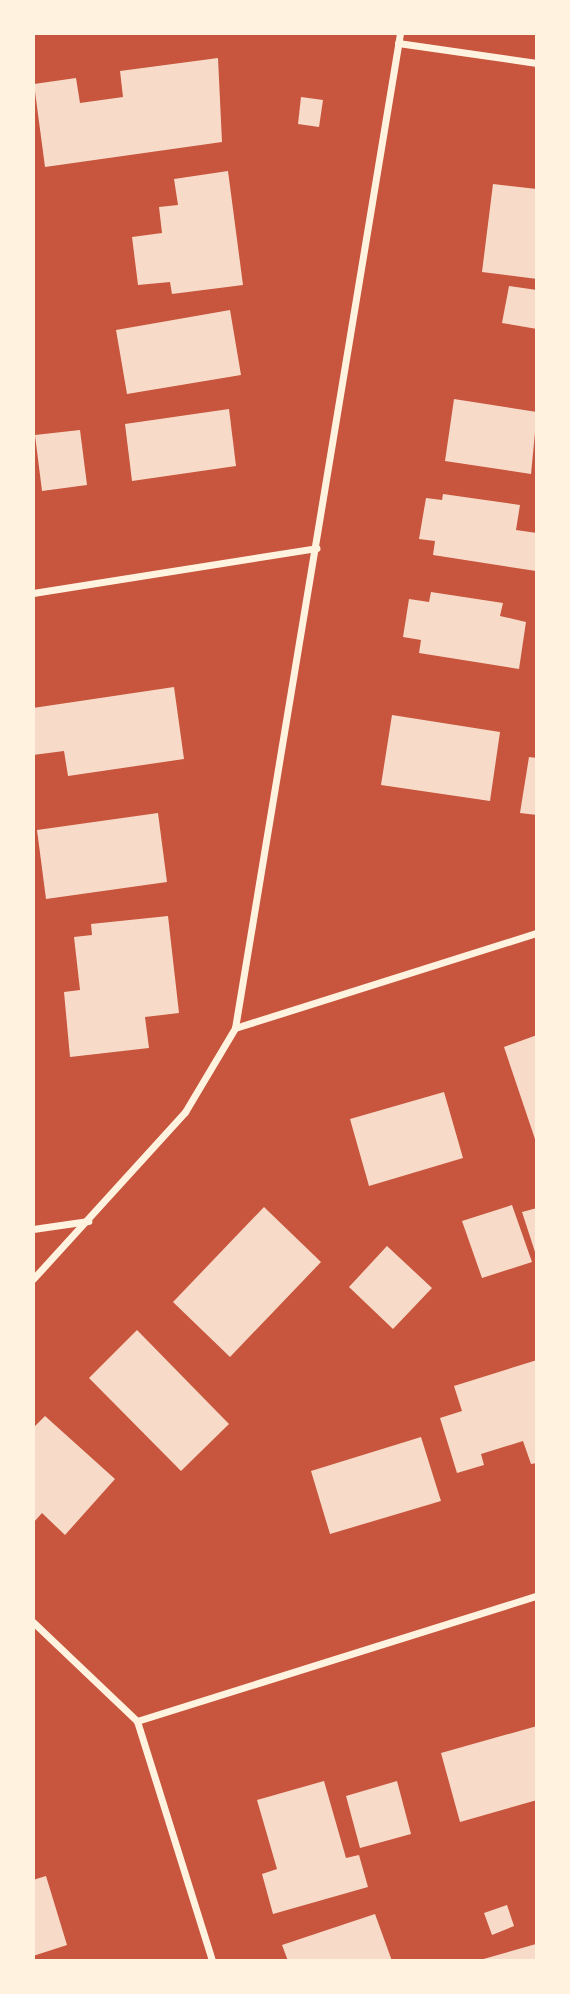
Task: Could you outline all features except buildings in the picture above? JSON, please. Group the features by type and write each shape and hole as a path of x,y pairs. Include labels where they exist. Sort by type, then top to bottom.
{"street":[{"path":"33,1279 185,1112 235,1028 400,33"},
{"path":"398,43 537,63"},
{"path":"33,593 316,548"},
{"path":"235,1028 537,933"},
{"path":"33,1229 88,1221"},
{"path":"137,1721 537,1596"},
{"path":"33,1622 137,1721 212,1961"}]}
